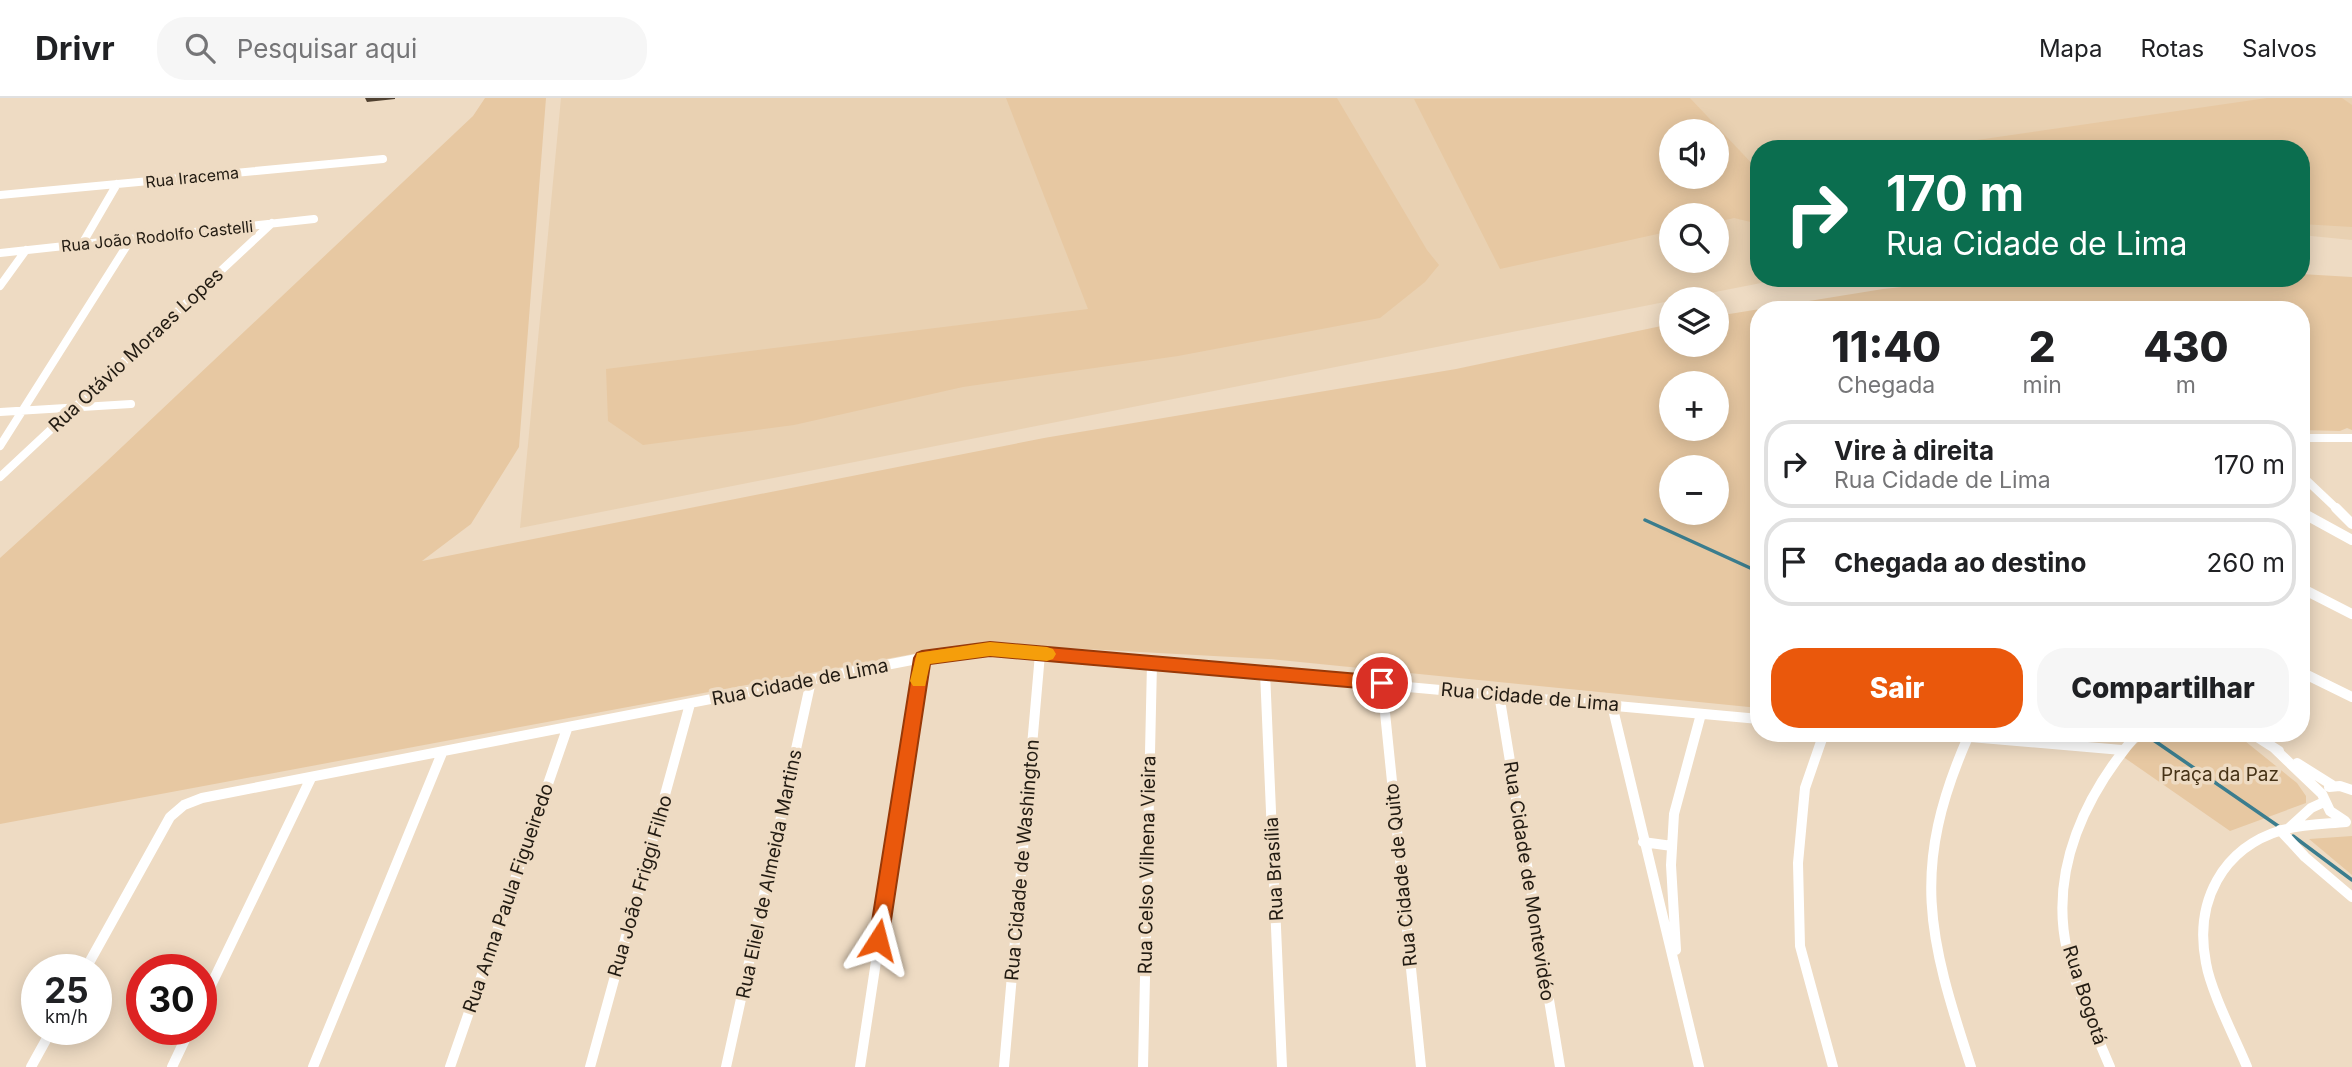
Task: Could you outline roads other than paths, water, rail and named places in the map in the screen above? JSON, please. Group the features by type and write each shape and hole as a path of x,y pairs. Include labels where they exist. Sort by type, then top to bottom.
{"street":[{"name":"Rua Iracema","path":"0,195 383,159"},
{"path":"82,244 117,184"},
{"name":"Rua João Rodolfo Castelli","path":"0,253 314,219"},
{"name":"Rua Otávio Moraes Lopes","path":"0,477 272,223"},
{"path":"0,446 131,239"},
{"path":"0,286 26,250"},
{"path":"0,412 131,404"},
{"path":"2310,438 2352,438"},
{"path":"2310,483 2352,524"},
{"path":"2310,517 2352,540"},
{"path":"2310,593 2352,614"},
{"name":"Rua Cidade de Lima","path":"94,954 170,817 184,806 202,798 922,658 990,649 1265,671 1750,718"},
{"name":"Rua Cidade de Washington","path":"1004,1067 1040,654"},
{"path":"860,1067 922,658"},
{"name":"Rua Celso Vilhena Vieira","path":"1143,1067 1152,663"},
{"name":"Rua Brasília","path":"1265,671 1282,1067"},
{"path":"2310,677 2352,697"},
{"name":"Rua Eliel de Almeida Martins","path":"726,1067 811,681"},
{"name":"Rua Cidade de Quito","path":"1382,683 1421,1067"},
{"name":"Rua Cidade de Montevidéo","path":"1499,694 1560,1067"},
{"name":"Rua João Friggi Filho","path":"590,1067 690,704"},
{"path":"1612,705 1699,1067"},
{"path":"1677,971 1672,846 1674,815 1681,780 1701,714"},
{"name":"Rua Anna Paula Figueiredo","path":"450,1067 567,729"},
{"path":"1822,742 1805,788 1798,863 1798,905 1800,946 1833,1067"},
{"path":"1966,742 1952,770 1935,824 1929,887 1937,954 1971,1067"},
{"path":"2027,742 2122,750"},
{"name":"Rua Bogotá","path":"2110,1067 2066,947 2063,888 2073,833 2096,788 2130,742"},
{"path":"2265,742 2332,785 2352,790"},
{"path":"2274,748 2323,798 2330,811 2349,823"},
{"path":"313,1067 442,753"},
{"path":"217,973 311,778"},
{"path":"2246,1067 2206,965 2203,908 2226,861 2241,848 2285,829 2323,798 2332,785"},
{"path":"2285,829 2349,823"},
{"path":"2285,829 2305,857 2352,897"},
{"path":"1643,842 1672,846"},
{"path":"31,1067 43,1045"},
{"path":"172,1067 182,1045"}],"waterway":[{"path":"1645,520 1750,568"},
{"path":"2156,742 2281,828"},
{"path":"2293,836 2352,880"}],"park label":[{"name":"Praça da Paz","path":"2220,774"}]}
